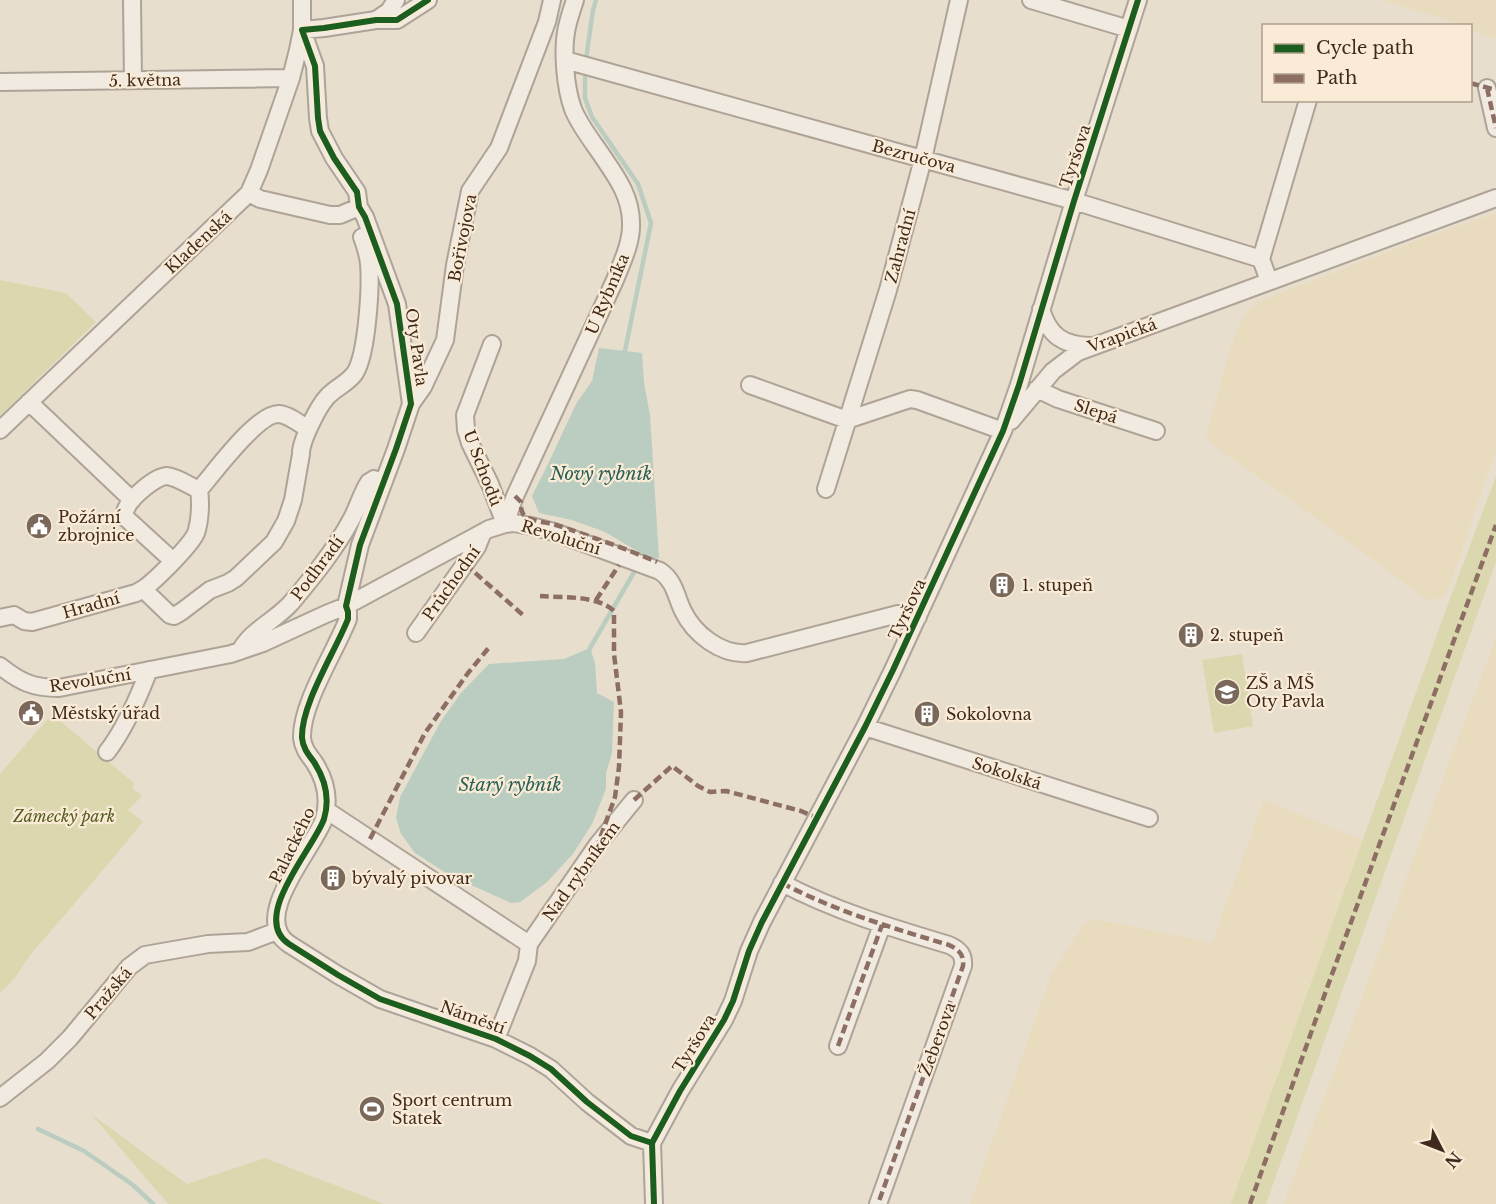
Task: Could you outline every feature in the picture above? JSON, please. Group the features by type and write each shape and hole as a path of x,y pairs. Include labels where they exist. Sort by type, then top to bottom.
{"street":[{"path":"132,0 133,80"},
{"name":"Kladenská","path":"0,430 249,193 291,78 302,30 303,0"},
{"path":"376,20 389,10 396,0"},
{"path":"302,30 376,20 397,20 428,0"},
{"name":"Bořivojova","path":"411,404 423,387 445,340 455,265 470,191 499,148 547,22 552,0"},
{"path":"547,22 567,28 575,0"},
{"name":"Zahradní","path":"826,489 882,310 923,159 959,0"},
{"path":"1031,0 1129,29"},
{"name":"Tyršova","path":"652,1143 680,1091 724,1020 752,945 865,728 1003,431 1138,0"},
{"name":"U Rybníka","path":"505,524 515,496 615,280 630,237 631,224 627,200 619,181 573,110 568,91 565,60 567,28"},
{"name":"Oty Pavla","path":"302,30 315,66 320,131 334,158 357,192 358,207 365,217 397,304 411,404 360,545 346,606"},
{"name":"Bezručova","path":"565,60 1074,201 1261,259"},
{"name":"5. května","path":"0,82 291,78"},
{"path":"1472,84 1492,89 1496,128"},
{"path":"1269,281 1261,259 1307,102"},
{"path":"143,589 170,615 174,616 207,591 239,576 271,546 286,521 303,441 308,429 326,397 347,382 355,372 363,353 369,263 357,221 358,207 340,215 330,215 260,199 249,193"},
{"name":"Vrapická","path":"1003,431 1037,389 1062,363 1078,352 1496,198"},
{"path":"1041,309 1050,329 1059,338 1074,345 1091,346"},
{"name":"U Schodů","path":"492,344 465,415 466,430 505,524"},
{"path":"750,385 847,420 910,399 1003,431"},
{"name":"Slepá","path":"1037,389 1058,399 1156,431"},
{"path":"29,402 132,500"},
{"path":"173,561 126,518 126,509 146,486 167,476 199,490 237,443 272,415 284,415 308,429"},
{"name":"Podhradí","path":"239,652 248,639 289,606 320,567 350,523 369,482 374,480 383,482"},
{"name":"Hradní","path":"0,618 14,615 24,621 32,622 136,593 143,589 189,544 198,521 199,490"},
{"name":"Revoluční","path":"0,666 21,681 34,686 59,688 239,652 346,606 483,532 505,524 520,524 543,529 660,571 669,578 685,615 695,628 706,638 738,654 898,614 918,617"},
{"name":"Průchodní","path":"416,633 477,547 483,532"},
{"name":"Palackého","path":"277,931 276,918 284,891 319,828 326,810 326,789 303,744 303,725 313,694 348,619 346,606"},
{"name":"Revoluční","path":"107,752 135,702 149,670"},
{"name":"Sokolská","path":"865,728 1149,818"},
{"name":"Nad rybníkem","path":"529,944 598,844 634,800"},
{"path":"326,810 529,944 527,961 496,1039"},
{"name":"Žeberova","path":"782,884 827,905 956,948 962,955 959,977 878,1204"},
{"path":"838,1046 882,925"},
{"name":"Náměstí","path":"277,931 288,944 380,999 496,1039 551,1068 587,1102 631,1136 652,1143"},
{"name":"Pražská","path":"0,1098 60,1049 129,967 145,955 208,944 248,942 277,931"},
{"path":"652,1143 654,1204"}],"shaded area":[{"path":"1382,0 1496,0 1496,39 1472,29 1472,24 1459,24"},
{"path":"1496,213 1496,450 1451,583 1443,597 1429,601 1215,447 1206,437 1231,346 1242,320 1250,309 1262,300 1434,234"},
{"path":"1496,637 1496,1204 1283,1204 1343,1048"},
{"path":"1264,800 1363,840 1231,1204 970,1204 1051,975 1084,923 1096,919 1212,943"}],"green space":[{"path":"0,280 66,293 96,322 0,416"},
{"path":"1496,476 1496,562 1266,1204 1231,1204 1448,604"},
{"path":"1242,654 1253,726 1214,733 1202,660"},
{"name":"Zámecký park","path":"52,714 135,784 132,788 142,796 128,810 143,822 32,953 10,984 0,992 0,774"},
{"path":"91,1114 187,1184 265,1158 384,1204 168,1204"}],"water":[{"name":"Nový rybník","path":"599,348 642,353 644,383 650,415 659,558 651,559 605,532 572,520 539,513 532,496 576,404 592,381"},
{"name":"Starý rybník","path":"590,648 595,663 597,693 614,702 612,753 606,773 606,789 592,824 573,854 547,882 520,902 511,903 451,876 415,853 401,834 396,818 400,797 441,721 461,693 489,664 564,659"}],"waterway":[{"path":"586,59 596,0"},
{"path":"585,77 585,98 592,117 638,184 651,223 625,351 626,357"},
{"path":"589,652 647,550"},
{"path":"38,1129 84,1151 133,1185 153,1204"}],"marked path":[{"path":"1472,84 1496,90"},
{"path":"1487,88 1496,128"},
{"path":"515,496 521,502 523,514 531,519 581,533 657,562"},
{"path":"1250,1204 1496,525"},
{"path":"465,564 523,615"},
{"path":"596,600 619,565"},
{"path":"540,596 569,597 599,602 614,611 614,654 621,712 619,767 615,797 598,844"},
{"path":"370,839 425,733 491,645"},
{"path":"634,800 672,766 698,786 710,792 726,791 801,811 817,818"},
{"path":"782,883 843,910 949,945 959,951 963,959 963,966 878,1204"},
{"path":"838,1046 882,925"}],"cycle path":[{"path":"428,0 397,20 376,20 302,30 315,66 320,131 334,158 357,192 359,207 365,217 397,304 411,404 360,545 346,606 348,619 313,694 303,724 303,745 324,782 326,812 318,832 288,883 276,918 279,932 289,944 338,975 380,999 496,1039 530,1056 551,1069 587,1102 631,1136 652,1143"},
{"path":"654,1204 652,1143 680,1091 724,1020 762,922 893,670 1003,431 1138,0"}],"place":[{"name":"Požární zbrojnice","path":"39,526"},
{"name":"1. stupeň","path":"1002,585"},
{"name":"2. stupeň","path":"1191,635"},
{"name":"ZŠ a MŠ Oty Pavla","path":"1227,692"},
{"name":"Městský úřad","path":"31,713"},
{"name":"Sokolovna","path":"927,714"},
{"name":"bývalý pivovar","path":"333,878"},
{"name":"Sport centrum Statek","path":"372,1109"}]}
